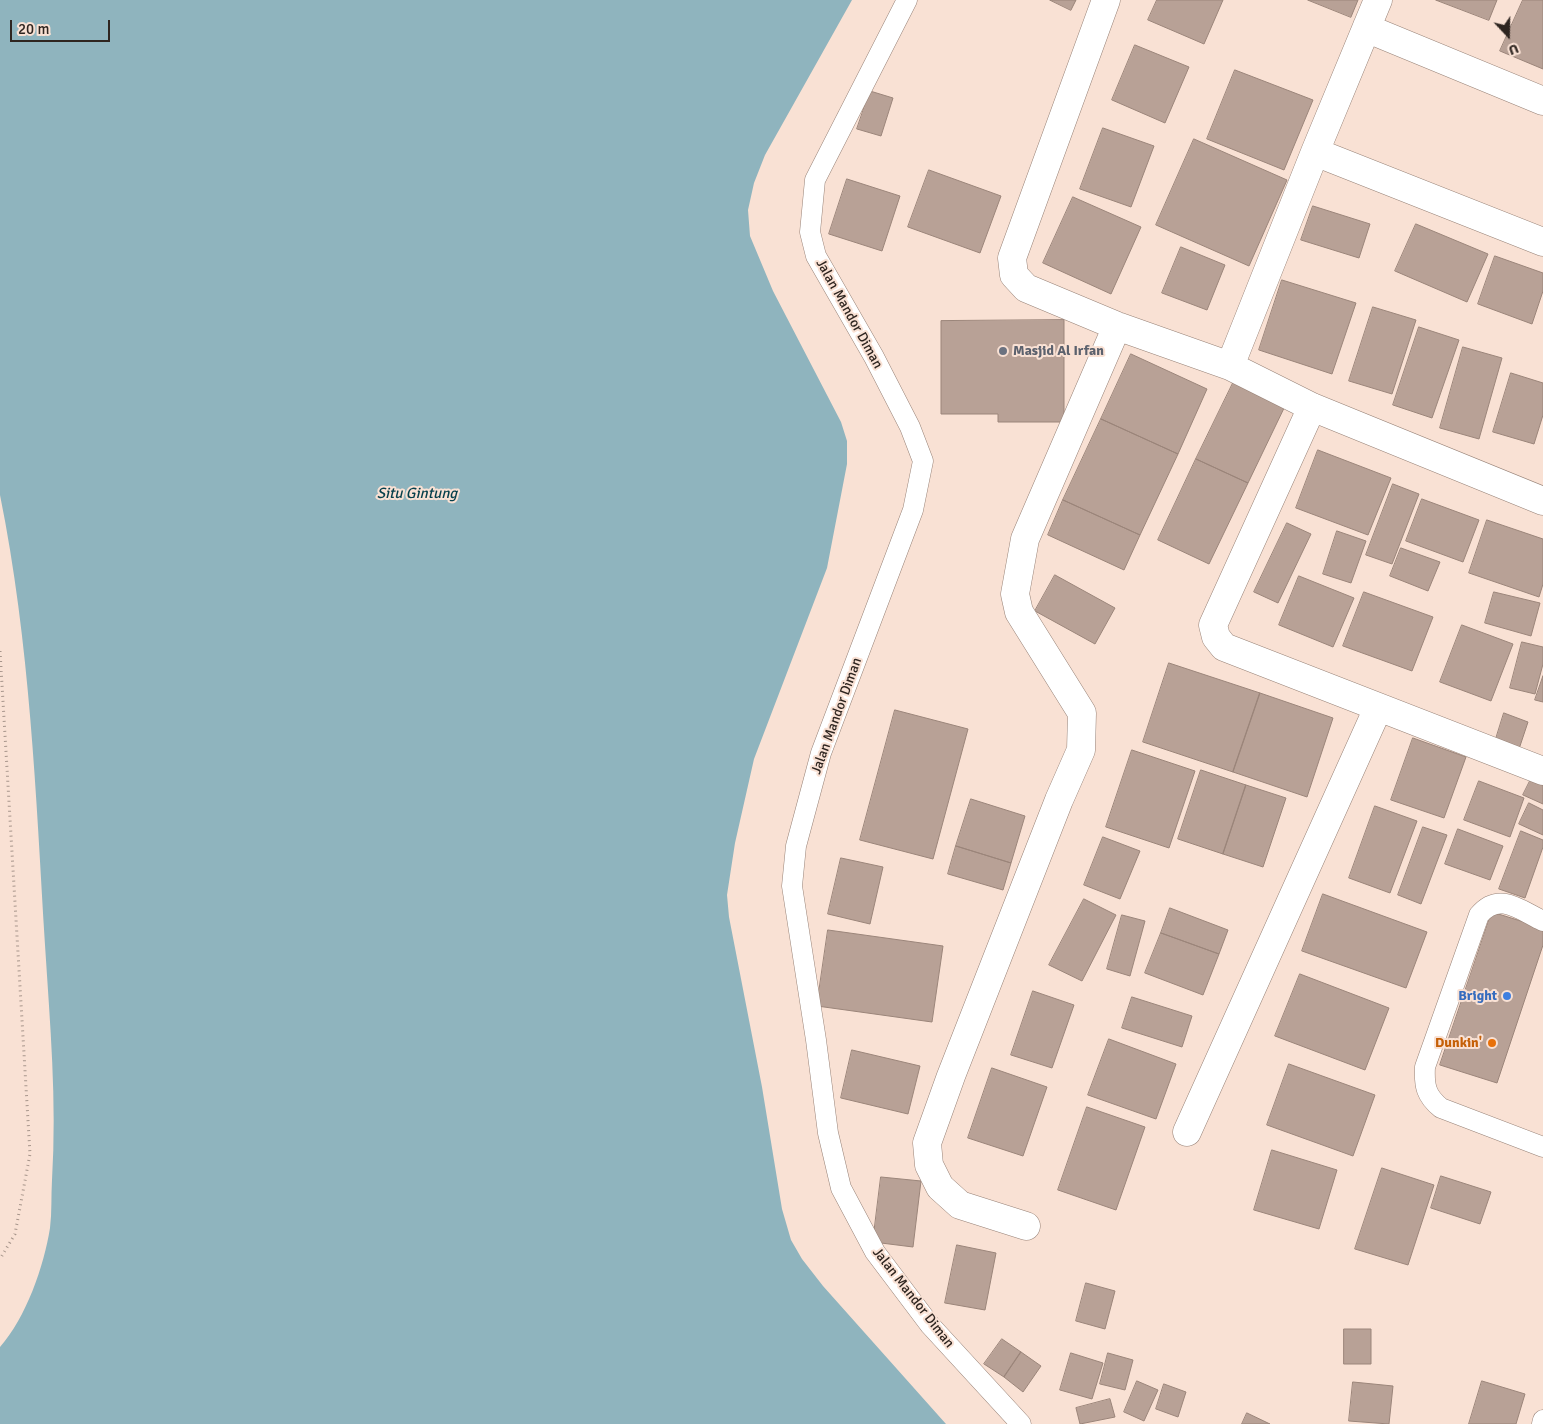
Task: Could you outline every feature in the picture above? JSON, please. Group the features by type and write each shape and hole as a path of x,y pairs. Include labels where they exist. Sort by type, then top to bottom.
{"street":[{"path":"1106,0 1012,258 1014,275 1026,288 1117,326 1230,366 1312,407 1543,501"},
{"path":"1230,366 1378,0"},
{"path":"1368,26 1378,33 1543,101"},
{"path":"1315,152 1543,242"},
{"path":"1026,1226 960,1206 940,1187 928,1165 927,1143 950,1076 1033,864 1081,750 1082,713 1019,612 1016,594 1025,539 1117,326"},
{"path":"1312,407 1213,625 1216,637 1224,647 1543,771"},
{"path":"1188,1132 1378,708"}],"lane":[{"name":"Jalan Mandor Diman","path":"907,0 815,180 810,232 816,256 874,357 910,427 923,461 913,510 821,753 796,846 792,886 828,1132 841,1188 875,1252 930,1325 1021,1424"},
{"path":"1543,921 1504,903 1495,902 1486,906 1479,915 1425,1067 1424,1083 1429,1098 1441,1108 1543,1147"},
{"path":"1542,1424 1543,1420"}],"path":[{"path":"0,651 30,1154 14,1234 0,1259"}],"water":[{"name":"Situ Gintung","path":"0,0 852,0 765,155 754,183 748,210 750,236 773,291 841,422 847,441 847,464 827,568 754,759 735,843 727,895 729,917 762,1087 782,1209 791,1240 802,1259 823,1286 946,1424 0,1424 0,1347 26,1307 43,1259 50,1228 54,1121 51,1033 30,719 18,607 0,495"}],"building":[{"path":"1050,0 1076,0 1071,10"},
{"path":"1157,0 1223,0 1204,44 1148,20"},
{"path":"1308,0 1358,0 1351,17"},
{"path":"1436,0 1497,0 1489,20"},
{"path":"1523,0 1543,0 1543,69 1500,51"},
{"path":"1135,45 1189,67 1165,123 1112,100"},
{"path":"1235,70 1313,100 1284,170 1207,139"},
{"path":"870,91 893,98 881,136 857,129"},
{"path":"1103,128 1154,146 1131,207 1080,189"},
{"path":"1194,139 1287,180 1249,266 1156,225"},
{"path":"929,170 1001,196 980,253 908,227"},
{"path":"847,179 900,196 882,251 829,234"},
{"path":"1073,197 1141,227 1111,294 1043,263"},
{"path":"1313,206 1370,224 1359,258 1301,240"},
{"path":"1416,224 1488,254 1467,302 1395,271"},
{"path":"1181,247 1225,265 1207,310 1162,293"},
{"path":"1495,256 1543,273 1543,291 1532,324 1478,304"},
{"path":"1282,280 1356,303 1332,374 1259,350"},
{"path":"1373,307 1416,320 1392,394 1349,381"},
{"name":"Masjid Al Irfan","path":"1064,320 1064,422 998,422 998,414 941,414 941,321"},
{"path":"1419,327 1459,340 1432,418 1393,405"},
{"path":"1463,347 1502,358 1479,439 1440,428"},
{"path":"1131,354 1207,389 1178,454 1101,419"},
{"path":"1511,373 1543,383 1543,415 1534,444 1493,432"},
{"path":"1234,381 1286,404 1248,483 1196,459"},
{"path":"1101,419 1178,454 1140,535 1063,500"},
{"path":"1318,450 1391,478 1368,535 1296,508"},
{"path":"1196,459 1248,483 1209,564 1158,540"},
{"path":"1393,484 1419,494 1392,564 1366,555"},
{"path":"1422,499 1479,520 1463,562 1406,541"},
{"path":"1063,500 1140,535 1124,570 1048,535"},
{"path":"1487,520 1543,539 1543,584 1539,597 1469,573"},
{"path":"1287,523 1311,534 1278,603 1254,592"},
{"path":"1337,531 1366,541 1351,583 1323,574"},
{"path":"1401,548 1440,562 1428,591 1390,576"},
{"path":"1055,575 1115,608 1095,644 1035,611"},
{"path":"1299,576 1354,598 1333,647 1279,625"},
{"path":"1364,592 1433,617 1412,671 1343,646"},
{"path":"1494,592 1540,603 1531,636 1485,623"},
{"path":"1462,625 1513,644 1491,701 1440,682"},
{"path":"1522,642 1543,647 1543,664 1535,694 1510,688"},
{"path":"1169,663 1260,693 1233,772 1143,742"},
{"path":"1543,676 1543,702 1535,700"},
{"path":"1260,693 1333,718 1307,797 1233,772"},
{"path":"895,710 968,729 933,859 860,840"},
{"path":"1504,713 1528,722 1519,749 1495,742"},
{"path":"1413,738 1466,757 1444,818 1391,800"},
{"path":"1132,750 1195,771 1169,848 1106,827"},
{"path":"1201,770 1246,785 1223,854 1178,839"},
{"path":"1531,779 1543,784 1543,804 1523,795"},
{"path":"1479,781 1524,798 1510,837 1464,820"},
{"path":"1246,785 1286,798 1263,867 1223,854"},
{"path":"971,799 1025,816 1011,863 956,846"},
{"path":"1529,803 1543,810 1543,835 1519,824"},
{"path":"1375,806 1417,821 1390,893 1349,878"},
{"path":"1423,827 1447,835 1421,904 1398,895"},
{"path":"1458,829 1503,846 1490,880 1445,864"},
{"path":"1521,831 1543,840 1543,847 1525,898 1499,889"},
{"path":"1103,837 1140,851 1120,899 1084,885"},
{"path":"956,846 1011,863 1003,890 948,874"},
{"path":"841,858 883,867 870,924 828,914"},
{"path":"1323,894 1427,932 1406,988 1302,951"},
{"path":"1084,899 1116,915 1082,981 1049,965"},
{"path":"1170,908 1228,930 1219,954 1161,933"},
{"path":"1492,912 1543,928 1543,945 1497,1083 1440,1065"},
{"path":"1122,915 1145,921 1130,976 1107,969"},
{"path":"828,930 943,946 932,1022 817,1006"},
{"path":"1161,933 1219,954 1203,995 1145,973"},
{"path":"1300,974 1389,1008 1365,1070 1275,1036"},
{"path":"1033,991 1074,1005 1052,1068 1011,1055"},
{"path":"1132,997 1192,1016 1182,1047 1122,1028"},
{"path":"1109,1039 1176,1064 1156,1119 1088,1095"},
{"path":"852,1050 920,1066 908,1114 841,1098"},
{"path":"1289,1064 1375,1095 1353,1156 1267,1125"},
{"path":"992,1068 1047,1087 1023,1156 968,1138"},
{"path":"1087,1107 1145,1127 1116,1210 1058,1190"},
{"path":"1272,1150 1337,1170 1319,1229 1254,1210"},
{"path":"1382,1168 1434,1185 1408,1265 1355,1249"},
{"path":"1441,1176 1491,1192 1480,1224 1431,1208"},
{"path":"881,1177 921,1181 913,1247 873,1242"},
{"path":"957,1245 996,1253 985,1310 945,1303"},
{"path":"1086,1283 1115,1291 1105,1329 1076,1321"},
{"path":"1344,1329 1371,1329 1371,1364 1344,1364"},
{"path":"1002,1339 1021,1352 1004,1377 984,1364"},
{"path":"1021,1352 1041,1366 1023,1392 1004,1377"},
{"path":"1071,1353 1103,1363 1092,1399 1060,1390"},
{"path":"1108,1353 1133,1360 1125,1390 1100,1384"},
{"path":"1137,1381 1158,1390 1144,1421 1124,1412"},
{"path":"1482,1381 1525,1394 1516,1424 1469,1424"},
{"path":"1353,1382 1393,1386 1389,1424 1349,1421"},
{"path":"1164,1384 1186,1392 1178,1417 1156,1409"},
{"path":"1110,1399 1115,1417 1080,1424 1076,1408"},
{"path":"1247,1413 1270,1424 1242,1424"}],"place":[{"name":"Masjid Al Irfan","path":"1003,351"},
{"name":"Bright","path":"1507,996"},
{"name":"Dunkin'","path":"1492,1043"}]}
